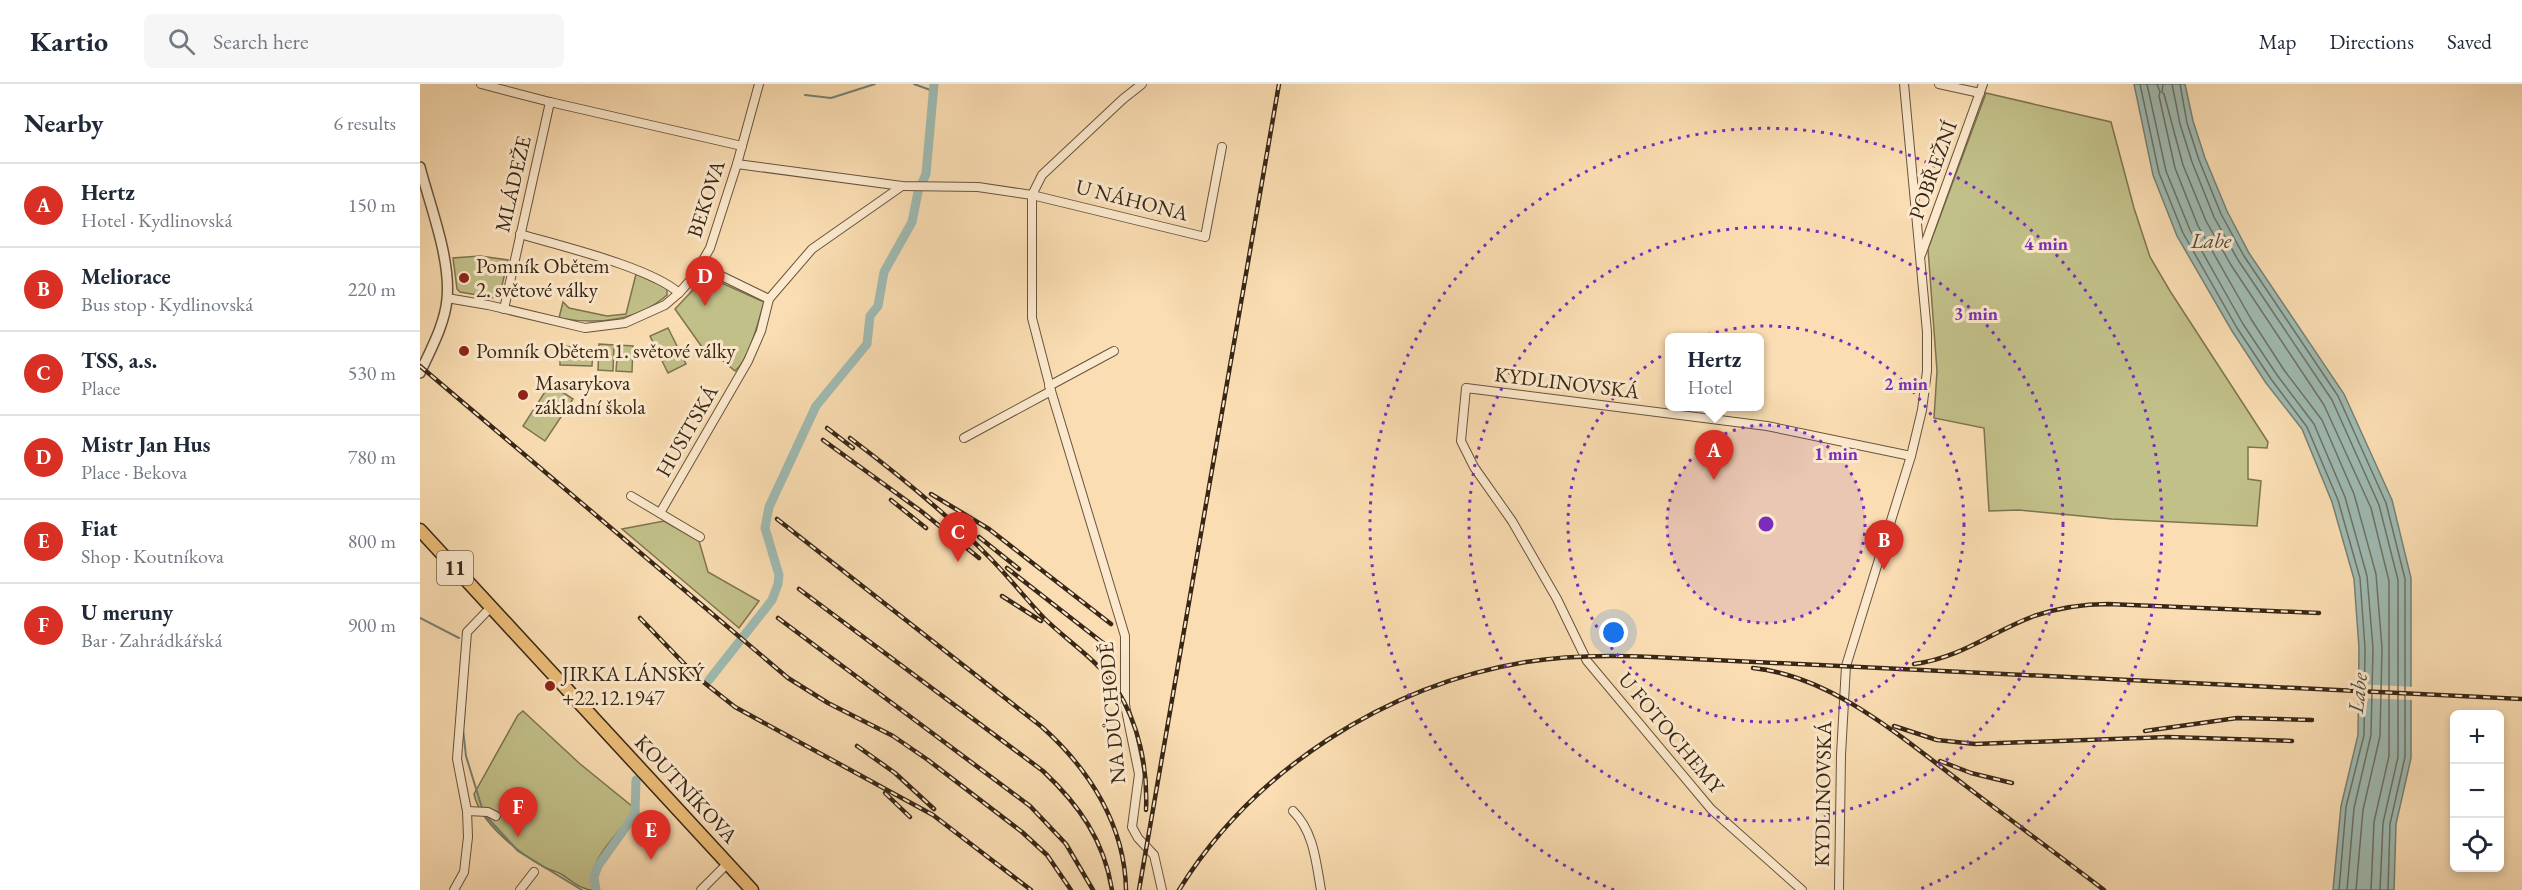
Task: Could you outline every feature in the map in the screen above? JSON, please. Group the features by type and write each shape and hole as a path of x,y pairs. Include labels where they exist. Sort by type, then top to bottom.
{"main road":[{"name":"KOUTNÍKOVA","path":"420,530 752,890"}],"street":[{"path":"482,84 742,146"},
{"name":"BEKOVA","path":"447,298 504,309 569,326 594,328 631,321 665,305 679,293 701,266 714,236 759,84"},
{"name":"U NÁHONA","path":"1032,195 1042,175 1142,84"},
{"name":"KYDLINOVSKÁ","path":"1839,890 1840,782 1846,666 1911,456 1922,410 1927,371 1927,332 1904,84"},
{"path":"1939,84 1980,93"},
{"name":"POBŘEŽNÍ","path":"1920,260 1983,84"},
{"name":"MLÁDEŽE","path":"504,309 550,102"},
{"name":"U NÁHONA","path":"737,164 902,186 978,187 1032,195 1205,237 1222,147"},
{"path":"420,167 442,254 447,298 443,318 420,373"},
{"path":"701,266 769,299 812,249 902,186"},
{"name":"NA DŮCHODĚ","path":"1032,195 1032,318 1050,388 1125,636 1125,705 1139,774 1132,827 1138,838 1154,855 1162,890"},
{"path":"520,234 628,268 662,281 679,293"},
{"name":"HUSITSKÁ","path":"660,513 748,361 761,331 769,299"},
{"path":"964,438 1114,351"},
{"name":"KYDLINOVSKÁ","path":"1466,388 1767,426 1911,456"},
{"name":"U FOTOCHEMY","path":"1466,388 1461,441 1463,449 1525,543 1557,599 1587,661 1711,809 1802,890"},
{"path":"631,496 700,537"},
{"path":"454,890 464,872 469,827 457,759 467,632 491,607"},
{"path":"467,811 488,812 496,816"},
{"path":"1293,811 1299,816 1314,847 1321,890"},
{"path":"701,890 728,864"},
{"path":"520,890 534,872"}],"shaded area":[{"path":"1986,93 2111,122 2150,257 2268,442 2267,448 2248,447 2248,479 2261,481 2257,526 2112,519 2019,510 1989,511 1984,428 1934,418 1937,371 1928,249"},
{"path":"480,256 508,260 500,294 495,298 460,292 457,289 453,258"},
{"path":"636,274 667,288 667,295 643,311 616,319 587,321 559,318 563,302 569,308 607,316 626,314"},
{"path":"706,276 764,302 749,349 735,371 715,354 709,357 675,309"},
{"path":"668,328 686,364 668,373 650,336"},
{"path":"599,344 614,345 613,371 598,370"},
{"path":"618,345 633,346 632,372 616,371"},
{"path":"560,346 593,348 592,366 560,365"},
{"path":"550,384 573,399 545,441 523,426"},
{"path":"664,521 699,541 708,572 759,601 739,628 622,529"},
{"path":"523,711 579,763 633,807 630,817 603,852 592,872 591,881 594,890 581,887 523,854 492,826 478,805 474,794 518,715"}],"water":[{"name":"Labe","path":"2134,84 2185,84 2193,121 2205,158 2227,211 2249,253 2344,394 2392,500 2411,578 2411,758 2396,824 2394,890 2333,890 2341,806 2358,735 2359,648 2354,579 2332,502 2302,429 2266,383 2232,331 2177,236 2153,175"}],"pier":[{"path":"2357,684 2414,687 2414,700 2356,698"}],"waterway":[{"path":"805,95 831,98 875,84"},
{"path":"914,84 933,91"},
{"path":"709,680 772,600 779,575 765,528 769,507 816,406 867,344 870,316 878,306 884,272 912,222 918,192 926,174 934,84"},
{"path":"420,618 459,638"},
{"path":"466,691 463,729 466,756 482,808"},
{"path":"596,890 594,877 598,866 635,814 636,780"},
{"path":"486,816 518,851 582,890"}],"railway":[{"path":"1139,890 1279,84"},
{"path":"420,366 788,678 828,703 893,736 1022,832 1047,855 1071,890"},
{"path":"827,428 853,448"},
{"path":"850,438 956,525 996,564 1044,618 1109,678 1124,702 1136,731 1143,762 1146,810"},
{"path":"823,440 921,511 979,558"},
{"path":"931,494 989,529 1111,624"},
{"path":"891,500 926,528"},
{"path":"777,519 1042,727 1059,743 1089,780 1111,821 1119,843 1126,890"},
{"path":"979,537 1019,569"},
{"path":"1007,568 1112,650"},
{"path":"799,589 1043,771 1068,797 1088,824 1103,855 1112,890"},
{"path":"1002,596 1041,621"},
{"path":"1914,664 1947,656 2034,616 2080,606 2108,604 2319,613"},
{"path":"640,618 697,677 735,707 933,815 1031,890"},
{"path":"778,618 1030,806 1066,844 1093,890"},
{"path":"1179,890 1210,846 1245,807 1285,771 1328,739 1375,712 1424,690 1474,673 1526,662 1590,656 1637,656 2522,699"},
{"path":"1753,668 1782,673 1811,683 1865,712 2104,890"},
{"path":"2145,731 2237,718 2312,720"},
{"path":"1894,726 1937,740 1975,744 2168,737 2292,741"},
{"path":"857,746 895,773 934,809"},
{"path":"1940,761 1971,773 2012,783"},
{"path":"885,793 910,817"}],"place":[{"name":"Pomník Obětem 2. světové války","path":"464,278"},
{"name":"Mistr Jan Hus","path":"705,306"},
{"name":"Pomník Obětem 1. světové války","path":"464,351"},
{"name":"Masarykova základní škola","path":"523,395"},
{"name":"Hertz","path":"1714,480"},
{"name":"TSS, a.s.","path":"958,562"},
{"name":"Meliorace","path":"1884,570"},
{"name":"JIRKA LÁNSKÝ +22.12.1947","path":"550,686"},
{"name":"U meruny","path":"518,837"},
{"name":"Fiat","path":"651,860"}]}
